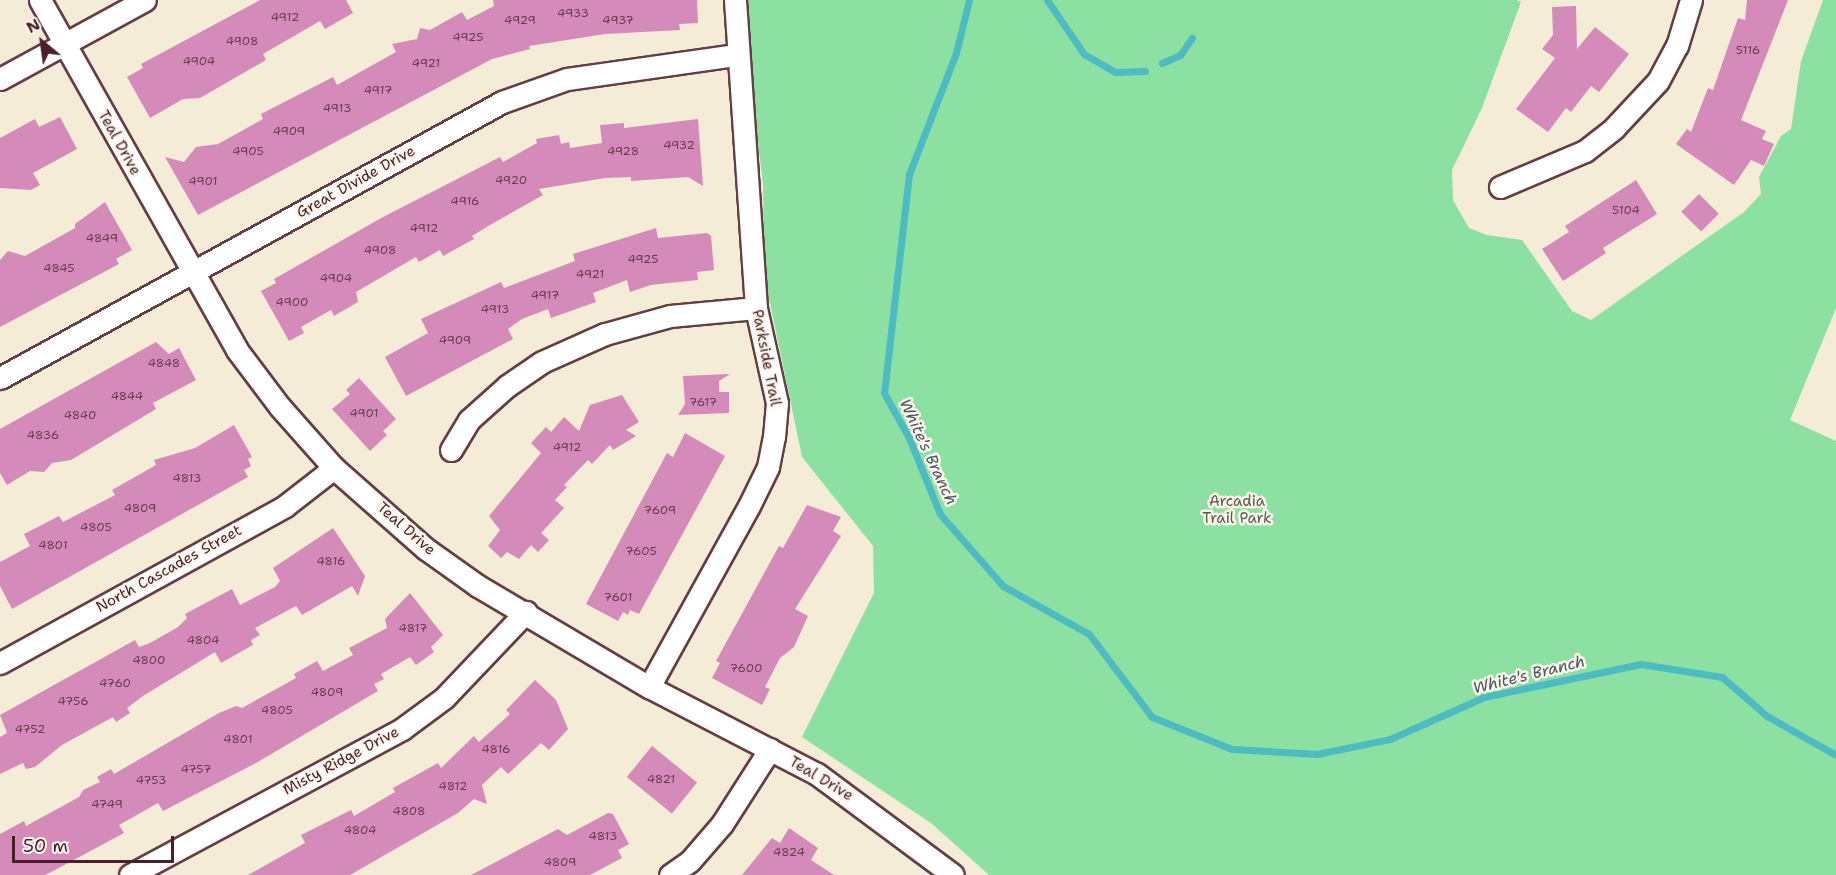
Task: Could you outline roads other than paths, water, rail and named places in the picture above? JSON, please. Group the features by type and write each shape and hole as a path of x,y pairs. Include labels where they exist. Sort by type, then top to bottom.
{"street":[{"name":"Teal Drive","path":"40,0 191,274 237,350 280,407 334,468 426,549 478,586 526,612 649,687 770,749 864,806 953,875"},
{"path":"0,79 145,0"},
{"name":"Parkside Trail","path":"649,687 768,467 777,403 756,308 736,55 735,0"},
{"path":"1500,187 1585,151 1614,128 1658,81 1677,46 1691,0"},
{"name":"Great Divide Drive","path":"0,378 502,102 534,88 567,79 736,55"},
{"path":"451,450 470,420 507,386 542,362 605,334 670,316 756,308"},
{"name":"North Cascades Street","path":"0,663 285,506 334,468"},
{"name":"Misty Ridge Drive","path":"130,875 402,729 444,698 526,612"},
{"path":"670,875 690,861 722,824 770,749"}],"waterway":[{"name":"White's Branch","path":"969,0 956,53 909,174 884,393 909,438 940,514 1003,586 1089,634 1152,717 1232,749 1317,754 1390,739 1484,697 1641,664 1722,677 1767,716 1836,755"},
{"path":"1047,0 1084,54 1115,72 1145,71"},
{"path":"1162,63 1180,55 1192,38"}],"park label":[{"name":"Arcadia Trail Park","path":"1237,510"}]}
